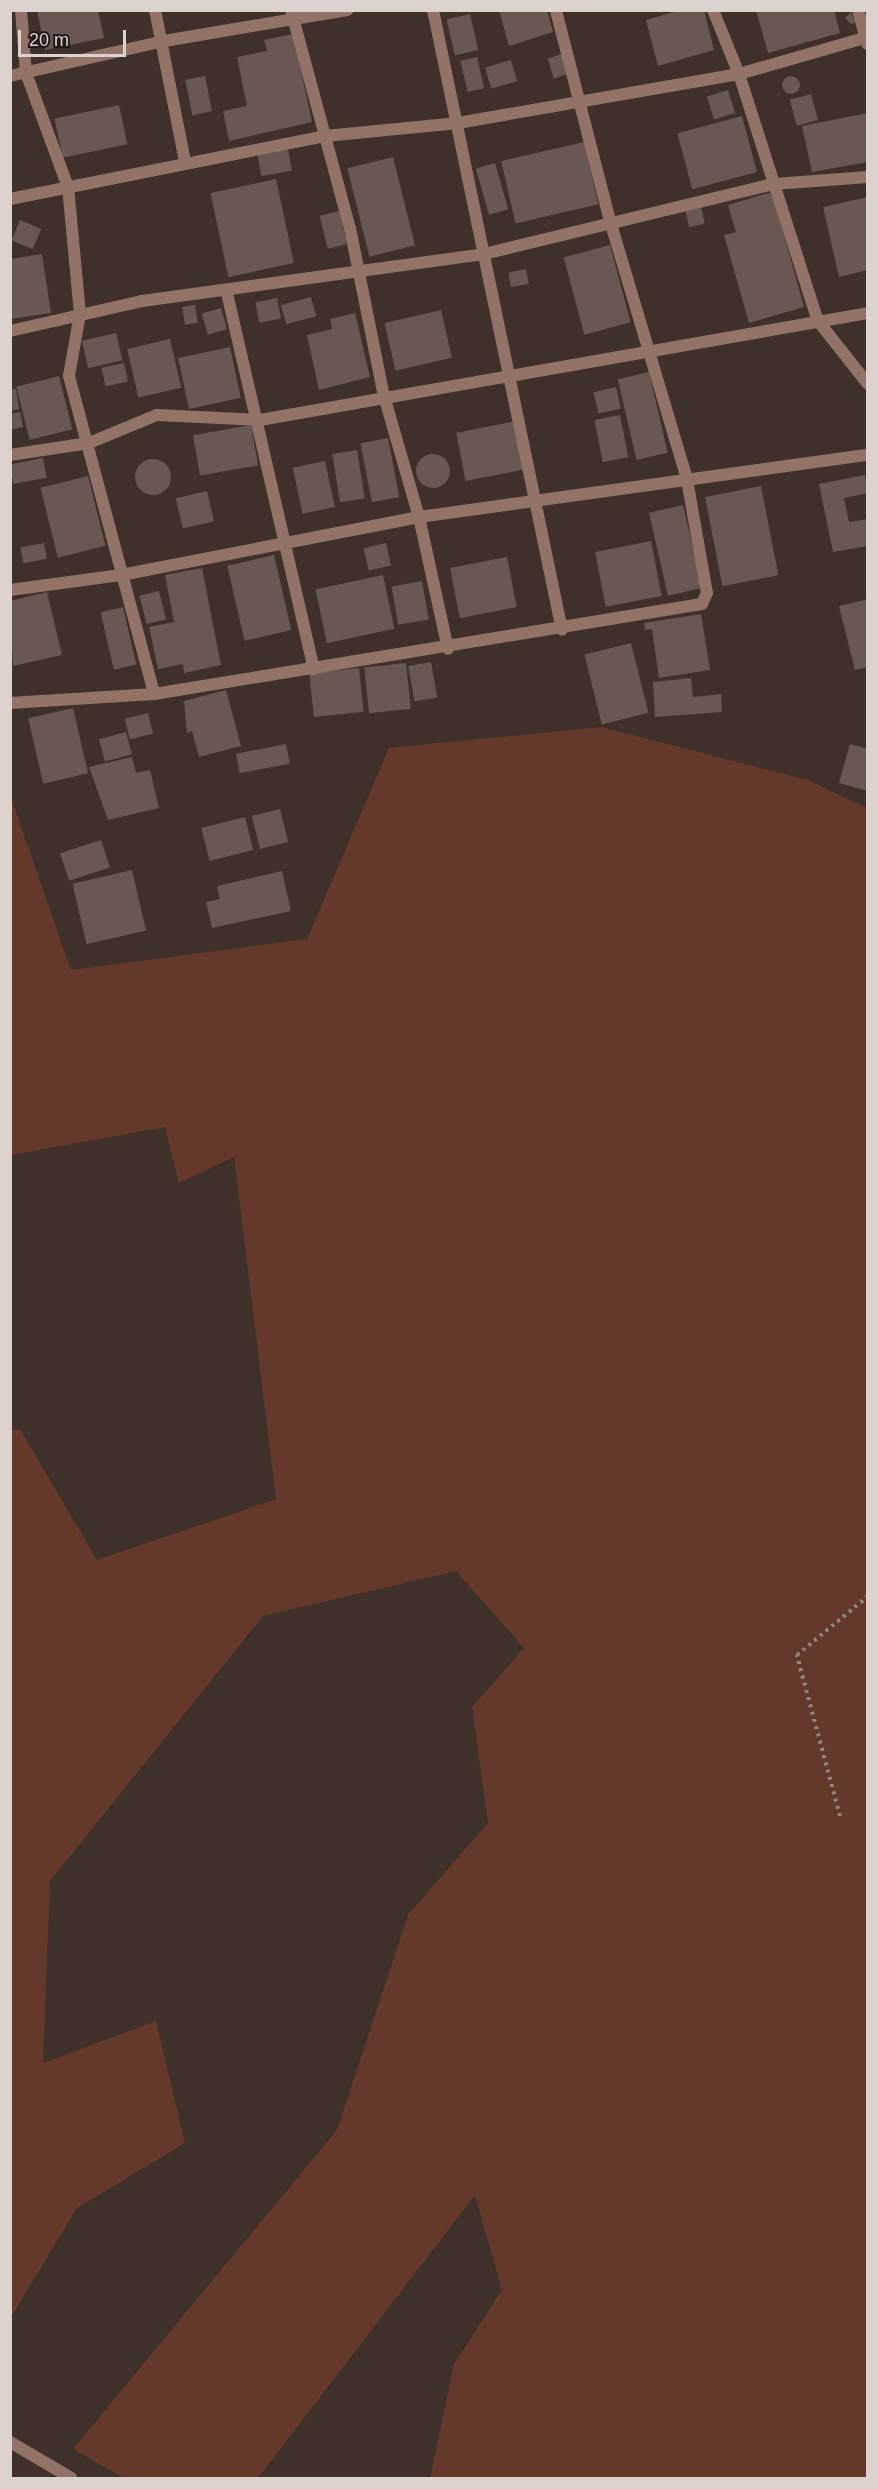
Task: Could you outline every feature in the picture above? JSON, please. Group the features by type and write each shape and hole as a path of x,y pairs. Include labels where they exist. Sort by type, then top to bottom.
{"street":[{"path":"21,10 26,73 68,188 80,314 69,376 89,442 121,575 154,694"},
{"path":"155,10 164,42 185,161"},
{"path":"10,76 293,16 347,10"},
{"path":"433,10 511,374 562,630"},
{"path":"10,703 154,694 448,649 702,604 707,593 687,479 610,221 556,10"},
{"path":"713,10 739,74 818,321 867,384"},
{"path":"10,199 185,161 325,136 458,123 739,74 867,40 858,10"},
{"path":"293,16 325,136 384,396 419,517 448,649"},
{"path":"10,331 80,314 357,275 484,254 610,221 774,184 867,177"},
{"path":"227,293 260,420 314,669"},
{"path":"10,455 89,442 157,415 260,420 384,396 648,353 867,313"},
{"path":"10,590 121,575 419,517 867,455"},
{"path":"10,2442 71,2478"}],"path":[{"path":"840,1816 797,1655 867,1596"}],"shaded area":[{"path":"601,727 808,780 867,808 867,2478 430,2478 454,2364 502,2290 475,2195 258,2478 124,2478 73,2449 337,2130 408,1915 488,1823 472,1707 524,1648 456,1571 263,1616 50,1881 43,2063 156,2021 185,2143 77,2208 11,2317 11,1431 20,1429 97,1560 276,1499 234,1157 179,1183 165,1127 11,1155 11,798 71,970 307,939 389,748"}],"building":[{"path":"37,10 98,10 104,38 45,50"},
{"path":"499,10 547,10 553,32 509,46"},
{"path":"681,10 704,10 714,50 658,66 646,20"},
{"path":"756,10 834,10 840,33 768,53"},
{"path":"851,12 855,22 851,24 845,18"},
{"path":"470,14 478,50 455,55 447,19"},
{"path":"293,34 312,122 229,141 223,111 247,106 237,57 267,51 264,40"},
{"path":"562,54 568,74 554,78 548,58"},
{"path":"477,57 484,88 468,92 460,61"},
{"path":"511,60 517,81 491,89 485,67"},
{"path":"205,76 212,111 192,115 185,80"},
{"path":"791,76 797,79 800,85 797,91 791,94 785,91 782,85 785,79"},
{"path":"728,90 735,113 714,119 707,96"},
{"path":"811,94 818,120 797,126 790,100"},
{"path":"119,105 127,144 63,158 54,119"},
{"path":"868,113 868,162 812,172 802,126"},
{"path":"742,116 757,172 692,189 677,133"},
{"path":"584,142 598,204 516,223 501,161"},
{"path":"288,149 292,171 261,176 257,154"},
{"path":"393,157 415,245 369,257 347,168"},
{"path":"495,163 508,209 489,215 476,169"},
{"path":"276,179 294,263 228,277 210,193"},
{"path":"772,192 804,307 749,323 724,235 736,232 728,205"},
{"path":"868,197 868,270 839,277 823,207"},
{"path":"701,207 705,224 689,227 685,211"},
{"path":"339,211 347,244 328,249 320,216"},
{"path":"20,220 41,229 33,249 11,240"},
{"path":"610,245 631,322 584,335 564,257"},
{"path":"42,254 51,313 10,319 10,259"},
{"path":"526,269 529,284 511,287 508,272"},
{"path":"311,297 316,316 286,324 281,305"},
{"path":"277,298 281,319 259,323 255,302"},
{"path":"195,305 198,323 185,325 182,307"},
{"path":"221,308 227,329 208,335 202,314"},
{"path":"441,310 452,358 396,371 384,323"},
{"path":"355,313 370,377 319,390 307,335 332,329 330,319"},
{"path":"116,333 122,360 88,368 82,341"},
{"path":"170,339 181,388 138,398 127,349"},
{"path":"230,347 241,398 189,409 178,358"},
{"path":"124,363 128,382 105,386 102,368"},
{"path":"649,372 668,453 636,460 618,379"},
{"path":"59,376 72,429 30,440 16,387"},
{"path":"616,387 621,408 599,414 594,392"},
{"path":"16,389 19,409 10,411 10,390"},
{"path":"20,412 23,427 10,430 10,414"},
{"path":"620,415 628,457 603,462 594,420"},
{"path":"517,421 526,469 465,481 456,433"},
{"path":"251,425 258,465 200,476 193,435"},
{"path":"388,438 399,497 372,502 361,443"},
{"path":"357,450 365,498 340,502 332,454"},
{"path":"433,454 445,459 450,471 445,483 433,488 421,483 416,471 421,459"},
{"path":"43,458 47,478 13,484 10,464"},
{"path":"153,459 165,465 171,477 165,489 153,495 141,489 135,477 141,465"},
{"path":"325,461 335,507 302,514 293,468"},
{"path":"865,475 868,493 844,498 849,522 868,519 868,546 833,552 819,484"},
{"path":"88,476 105,546 58,558 40,488"},
{"path":"761,486 778,575 722,586 705,497"},
{"path":"207,491 214,521 183,528 176,498"},
{"path":"683,505 702,588 668,596 649,513"},
{"path":"651,541 662,596 606,607 595,552"},
{"path":"44,543 47,559 23,563 20,548"},
{"path":"386,543 391,565 369,571 364,548"},
{"path":"274,555 291,630 245,641 227,566"},
{"path":"507,557 517,607 460,618 450,568"},
{"path":"202,568 221,665 184,673 183,664 158,669 149,627 174,622 165,575"},
{"path":"383,575 394,629 327,643 316,589"},
{"path":"422,581 429,619 398,625 391,586"},
{"path":"159,591 166,619 147,624 140,596"},
{"path":"47,592 62,655 13,666 10,601"},
{"path":"868,599 868,667 855,670 839,606"},
{"path":"123,607 136,664 114,670 101,612"},
{"path":"701,614 710,670 659,678 652,629 645,630 644,623"},
{"path":"631,643 648,713 602,724 584,655"},
{"path":"431,662 437,697 415,701 408,666"},
{"path":"406,663 411,709 369,713 364,667"},
{"path":"359,668 364,712 314,717 309,673"},
{"path":"691,678 693,697 721,694 722,712 655,717 653,682"},
{"path":"226,690 241,746 199,757 192,731 187,733 184,701"},
{"path":"73,708 88,773 43,784 28,718"},
{"path":"148,713 153,733 130,739 125,719"},
{"path":"126,732 132,754 105,761 99,739"},
{"path":"286,744 290,764 240,773 236,754"},
{"path":"850,744 868,749 868,791 839,783"},
{"path":"132,757 136,773 150,770 159,808 108,820 89,767"},
{"path":"280,809 288,842 260,849 252,816"},
{"path":"245,817 253,850 210,861 201,828"},
{"path":"101,840 110,868 69,881 60,853"},
{"path":"132,870 146,930 87,944 73,884"},
{"path":"282,871 291,911 212,928 206,902 220,899 217,886"}]}
